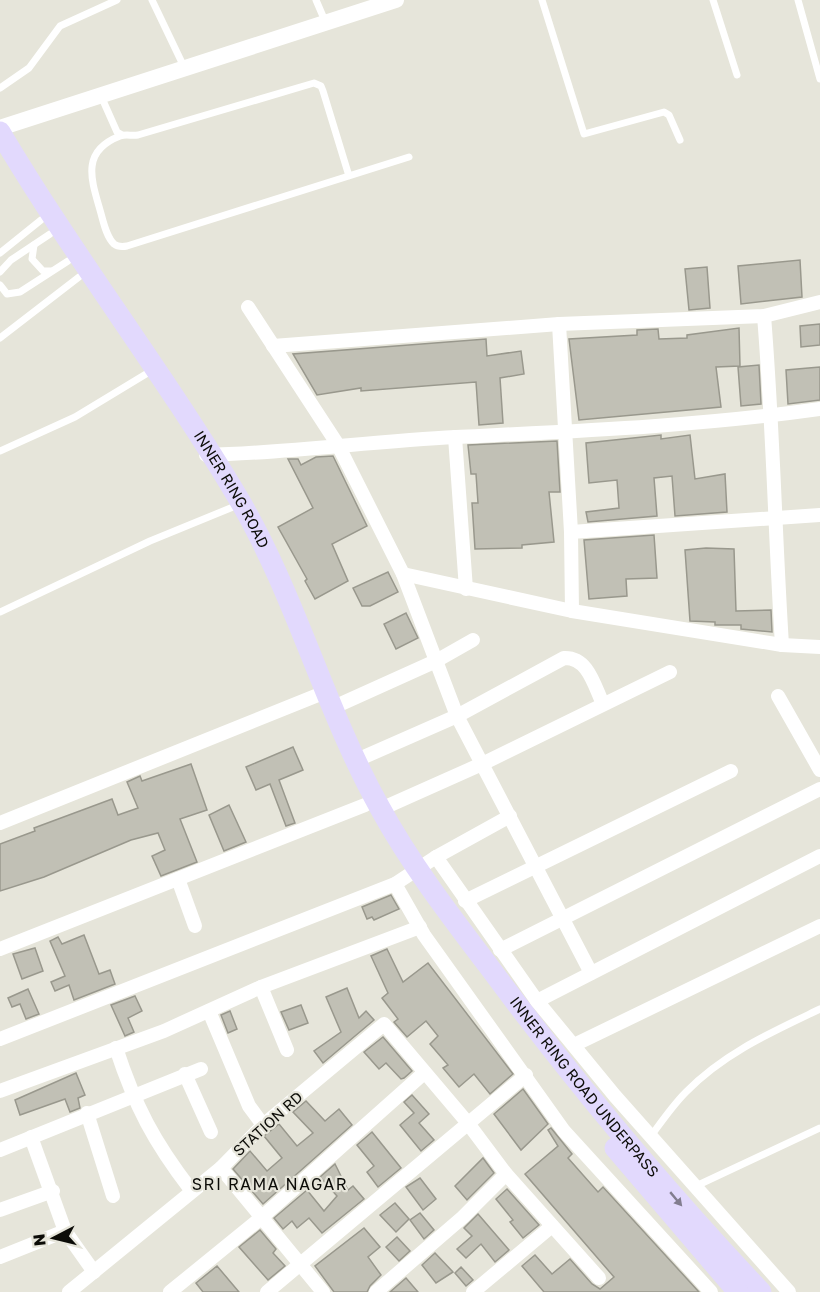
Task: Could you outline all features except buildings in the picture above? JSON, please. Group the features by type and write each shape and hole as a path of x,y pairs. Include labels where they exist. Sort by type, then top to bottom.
{"main road":[{"name":"INNER RING ROAD","path":"0,130 33,188 258,533 326,701 357,760 373,807"},
{"name":"INNER RING ROAD","path":"0,159 42,233 205,455 262,563 407,877"},
{"name":"INNER RING ROAD UNDERPASS","path":"407,877 542,1059 666,1211 738,1292"},
{"name":"INNER RING ROAD UNDERPASS","path":"407,877 702,1229 761,1292"}],"street":[{"path":"0,130 396,0"},
{"path":"273,346 559,324 764,316 820,302"},
{"path":"248,307 338,445 403,574 457,716 591,973"},
{"path":"764,316 772,416 774,518 782,645"},
{"path":"559,324 571,532 572,610"},
{"path":"205,455 456,437 566,432 772,416 820,410"},
{"path":"456,437 466,589"},
{"path":"571,532 820,515"},
{"path":"403,574 572,610 782,645 820,648"},
{"path":"0,823 436,661 473,640"},
{"path":"357,760 457,716 564,658 575,657 583,663 603,704"},
{"path":"0,949 178,879 484,764 670,672"},
{"path":"778,696 820,770"},
{"path":"465,901 731,771"},
{"path":"500,950 820,789"},
{"path":"0,1038 407,877 436,857 510,816"},
{"path":"537,1001 820,856"},
{"path":"436,857 537,1001 651,1136 789,1292"},
{"path":"407,877 420,927 564,1131 711,1292"},
{"path":"178,879 195,926"},
{"path":"0,1091 172,1028 261,987 420,927"},
{"path":"574,1045 820,927"},
{"path":"261,987 287,1050"},
{"path":"209,1011 249,1106 263,1125"},
{"name":"STATION RD","path":"69,1292 191,1190 221,1168 263,1125 384,1024 424,1073"},
{"path":"116,1048 132,1096 162,1152 191,1190"},
{"path":"0,1150 201,1069"},
{"path":"170,1292 261,1218 424,1073 467,1122 506,1174 599,1278"},
{"path":"185,1074 211,1132"},
{"path":"267,1292 384,1195 467,1122 526,1075"},
{"path":"87,1113 113,1196"},
{"path":"31,1137 65,1231 94,1272"},
{"path":"221,1168 323,1292"},
{"path":"376,1292 463,1217 506,1174"},
{"path":"0,1209 52,1191"},
{"path":"473,1292 552,1226"},
{"path":"0,1257 65,1231"}],"lane":[{"path":"0,88 29,68 60,26 117,0"},
{"path":"152,0 185,69"},
{"path":"316,0 326,23"},
{"path":"542,0 584,134 664,112 669,115 680,140"},
{"path":"713,0 737,75"},
{"path":"798,0 820,79"},
{"path":"349,176 324,91 321,86 314,83 138,135 122,135 102,147 94,157 90,169 91,181 106,228 112,243 120,247 349,176 409,157"},
{"path":"101,96 117,132 122,135"},
{"path":"0,253 42,233"},
{"path":"42,233 32,260 43,271 67,269"},
{"path":"0,272 42,233"},
{"path":"0,285 7,294 14,293 67,269"},
{"path":"0,338 67,269"},
{"path":"0,451 75,417 146,374"},
{"path":"0,612 150,541 233,507"},
{"path":"651,1136 686,1092 713,1067 747,1044 820,1009"},
{"path":"696,1186 820,1128"}],"district":[{"name":"SRI RAMA NAGAR","path":"270,1184"}]}
